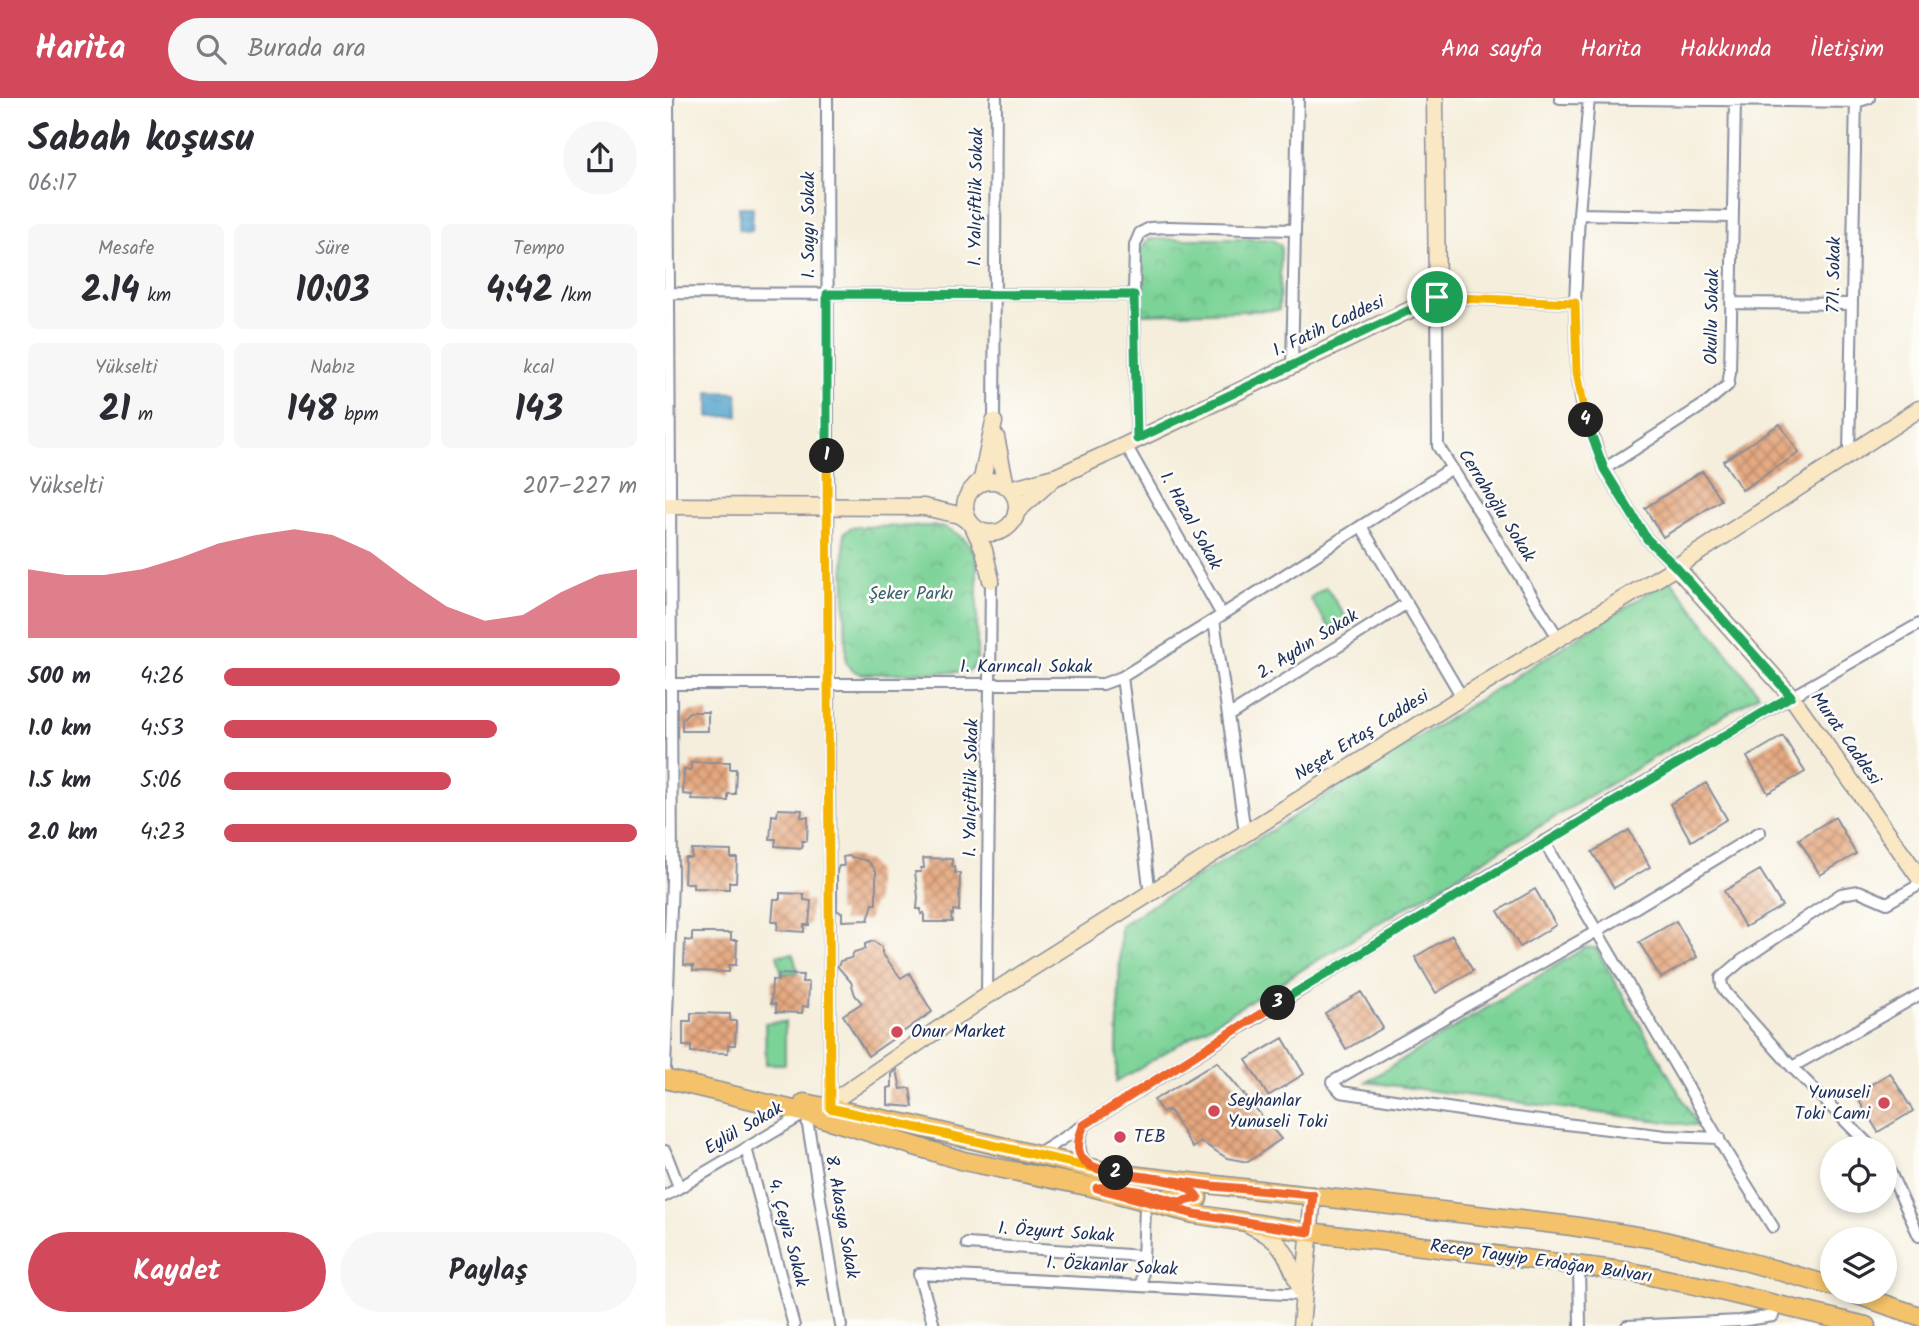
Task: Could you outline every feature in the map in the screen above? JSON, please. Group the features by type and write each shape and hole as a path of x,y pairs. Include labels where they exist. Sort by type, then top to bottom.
{"main road":[{"path":"665,1069 683,1077 830,1105 1094,1169 1212,1186 1313,1195 1572,1226 1656,1239 1820,1283"},
{"path":"665,1079 806,1113 964,1161 1097,1188 1112,1187 1142,1192 1179,1202 1198,1198 1194,1192 1177,1181"},
{"name":"Recep Tayyip Erdoğan Bulvarı","path":"1097,1188 1171,1209 1242,1222 1579,1264 1695,1285 1861,1325"},
{"path":"1884,1304 1919,1316"}],"street":[{"path":"665,1069 669,881 666,293 668,98"},
{"name":"1. Saygı Sokak","path":"827,98 830,1105"},
{"name":"1. Yalıçiftlik Sokak","path":"994,422 996,98"},
{"path":"1292,366 1298,98"},
{"path":"1435,98 1437,297 1575,303"},
{"path":"1560,98 1869,98"},
{"path":"1589,98 1575,303 1577,372 1582,404 1604,469 1647,539 1676,567"},
{"name":"Okullu Sokak","path":"1604,469 1705,404 1728,385 1735,100"},
{"name":"771. Sokak","path":"1849,453 1856,100"},
{"path":"1579,214 1732,217"},
{"path":"1132,442 1135,245 1140,233 1150,229 1295,230"},
{"path":"666,293 1134,295"},
{"name":"1. Fatih Caddesi","path":"1058,475 1437,297"},
{"name":"Cerrahoğlu Sokak","path":"1437,297 1438,446 1559,639"},
{"path":"1731,303 1852,304"},
{"name":"Neşet Ertaş Caddesi","path":"830,1105 987,996 1462,696 1676,567 1919,408"},
{"path":"994,422 997,451 1008,487 1015,497 1016,512"},
{"path":"991,580 984,550 964,507 972,489 982,479 985,471 994,422"},
{"name":"1. Hazal Sokak","path":"1132,442 1218,617"},
{"name":"1. Karıncalı Sokak","path":"668,684 1103,684 1122,677 1452,468"},
{"path":"667,506 924,507 943,503 991,481 1008,487 1058,475"},
{"path":"924,507 959,515 983,532 1003,530 1016,512 1058,475"},
{"path":"1361,526 1462,696"},
{"path":"991,580 1003,530"},
{"name":"Murat Caddesi","path":"1676,567 1791,696 1919,877"},
{"name":"1. Yalıçiftlik Sokak","path":"987,996 991,580"},
{"name":"2. Aydın Sokak","path":"1228,716 1407,603"},
{"path":"1218,617 1228,716 1245,832"},
{"path":"1037,1155 1282,1000 1545,841 1919,624"},
{"path":"1122,677 1150,894"},
{"path":"1719,1138 1666,1136 1413,1105 1341,1093 1332,1082 1597,931 1760,832"},
{"path":"1545,841 1773,1227"},
{"path":"1860,1136 1792,1067 1725,993 1721,978 1733,966 1841,894 1859,891 1887,903 1919,885"},
{"path":"1792,1067 1919,995"},
{"name":"Eylül Sokak","path":"665,1196 806,1113"},
{"name":"8. Akasya Sokak","path":"806,1113 841,1326"},
{"path":"1084,1125 1078,1149 1084,1162 1094,1169"},
{"name":"4. Çeyiz Sokak","path":"746,1148 793,1326"},
{"path":"665,1151 679,1187"},
{"path":"1897,1187 1919,1236"},
{"path":"1301,1326 1313,1195"},
{"path":"1142,1286 1145,1208"},
{"path":"1242,1222 1276,1240 1286,1253 1303,1295"},
{"name":"1. Özyurt Sokak","path":"967,1244 1143,1256"},
{"path":"1579,1264 1580,1326"},
{"name":"1. Özkanlar Sokak","path":"934,1326 919,1274 1303,1295"},
{"path":"1627,1326 1773,1316 1776,1305"}],"green space":[{"path":"1149,239 1271,239 1281,246 1279,310 1141,314 1139,253"},
{"name":"Şeker Parkı","path":"941,526 962,537 977,557 977,662 967,672 861,674 852,670 846,663 844,533 852,527"},
{"path":"1670,579 1759,694 1116,1082 1121,925"},
{"path":"1326,587 1347,619 1330,629 1310,598"},
{"path":"1586,947 1596,948 1698,1126 1366,1082"},
{"path":"793,954 798,973 782,974 777,955"},
{"path":"785,1022 785,1064 766,1064 765,1023"}],"water":[{"path":"739,207 753,207 752,231 739,230"},
{"path":"709,392 737,393 738,416 709,417"}],"building":[{"path":"1780,424 1799,453 1742,490 1723,461"},
{"path":"1702,471 1721,500 1663,537 1645,508"},
{"path":"689,712 708,712 708,731 682,731 682,719"},
{"path":"1783,736 1805,772 1768,793 1747,757"},
{"path":"691,762 730,762 730,769 736,769 735,794 728,794 728,801 692,800 692,795 683,794 684,769 691,770"},
{"path":"1706,783 1727,819 1691,841 1670,804"},
{"path":"778,809 802,810 801,817 808,817 807,841 802,841 802,848 775,846 776,839 770,839 772,815 777,816"},
{"path":"1835,817 1856,854 1820,875 1799,839"},
{"path":"1629,830 1650,867 1614,888 1592,852"},
{"path":"692,850 731,851 731,858 737,858 736,882 729,882 729,889 693,888 693,883 684,883 685,858 692,858"},
{"path":"843,857 868,861 876,871 876,904 873,904 868,920 842,921 842,912 837,911 837,871 839,866 844,866"},
{"path":"923,858 952,859 955,873 960,874 959,911 953,910 952,922 924,922 924,913 921,914 921,909 917,909 915,872 921,872 921,868 924,868"},
{"path":"1760,870 1782,906 1745,927 1724,891"},
{"path":"1535,889 1556,925 1520,947 1498,911"},
{"path":"780,893 804,894 804,900 811,901 809,925 804,925 804,932 777,930 778,922 772,922 774,899 780,899"},
{"path":"1676,921 1697,957 1661,978 1639,942"},
{"path":"692,933 731,933 731,940 737,940 736,965 729,965 729,972 693,971 693,966 684,965 685,940 692,941"},
{"path":"1452,935 1473,971 1436,993 1415,957"},
{"path":"873,941 882,947 882,953 901,978 909,973 932,1012 868,1056 843,1015 862,1003 855,995 851,982 838,967 840,961 851,958 854,952 865,949 865,944"},
{"path":"779,974 803,975 802,982 809,982 808,1007 803,1006 802,1013 776,1012 776,1004 771,1004 772,980 778,981"},
{"path":"1361,992 1383,1028 1346,1049 1325,1013"},
{"path":"691,1013 730,1014 730,1021 736,1021 735,1045 728,1045 728,1053 691,1052 691,1046 683,1046 683,1021 691,1021"},
{"path":"1283,1038 1304,1074 1268,1096 1246,1060"},
{"name":"Seyhanlar Yunuseli Toki","path":"1217,1062 1281,1139 1248,1162 1227,1158 1201,1142 1193,1148 1169,1110 1162,1112 1154,1100"},
{"path":"897,1070 901,1089 910,1088 913,1107 888,1105 888,1088 892,1087 892,1074"},
{"name":"Yunuseli Toki Cami","path":"1890,1073 1913,1111 1878,1132 1855,1094"}],"place":[{"name":"Onur Market","path":"897,1032"},
{"name":"Yunuseli Toki Cami","path":"1884,1103"},
{"name":"Seyhanlar Yunuseli Toki","path":"1214,1111"},
{"name":"TEB","path":"1120,1137"}],"route":[{"path":"1437,297 1137,439 1134,295 827,294 830,1108 908,1124 1000,1147 1037,1155 1094,1169 1112,1173 1143,1175 1212,1186 1313,1195 1309,1232 1194,1214 1097,1188 1112,1187 1142,1192 1179,1202 1198,1198 1194,1192 1177,1181 1112,1173 1094,1169 1084,1162 1078,1149 1084,1125 1282,1000 1791,696 1676,567 1647,539 1604,469 1582,404 1577,372 1575,303 1437,297"}]}
